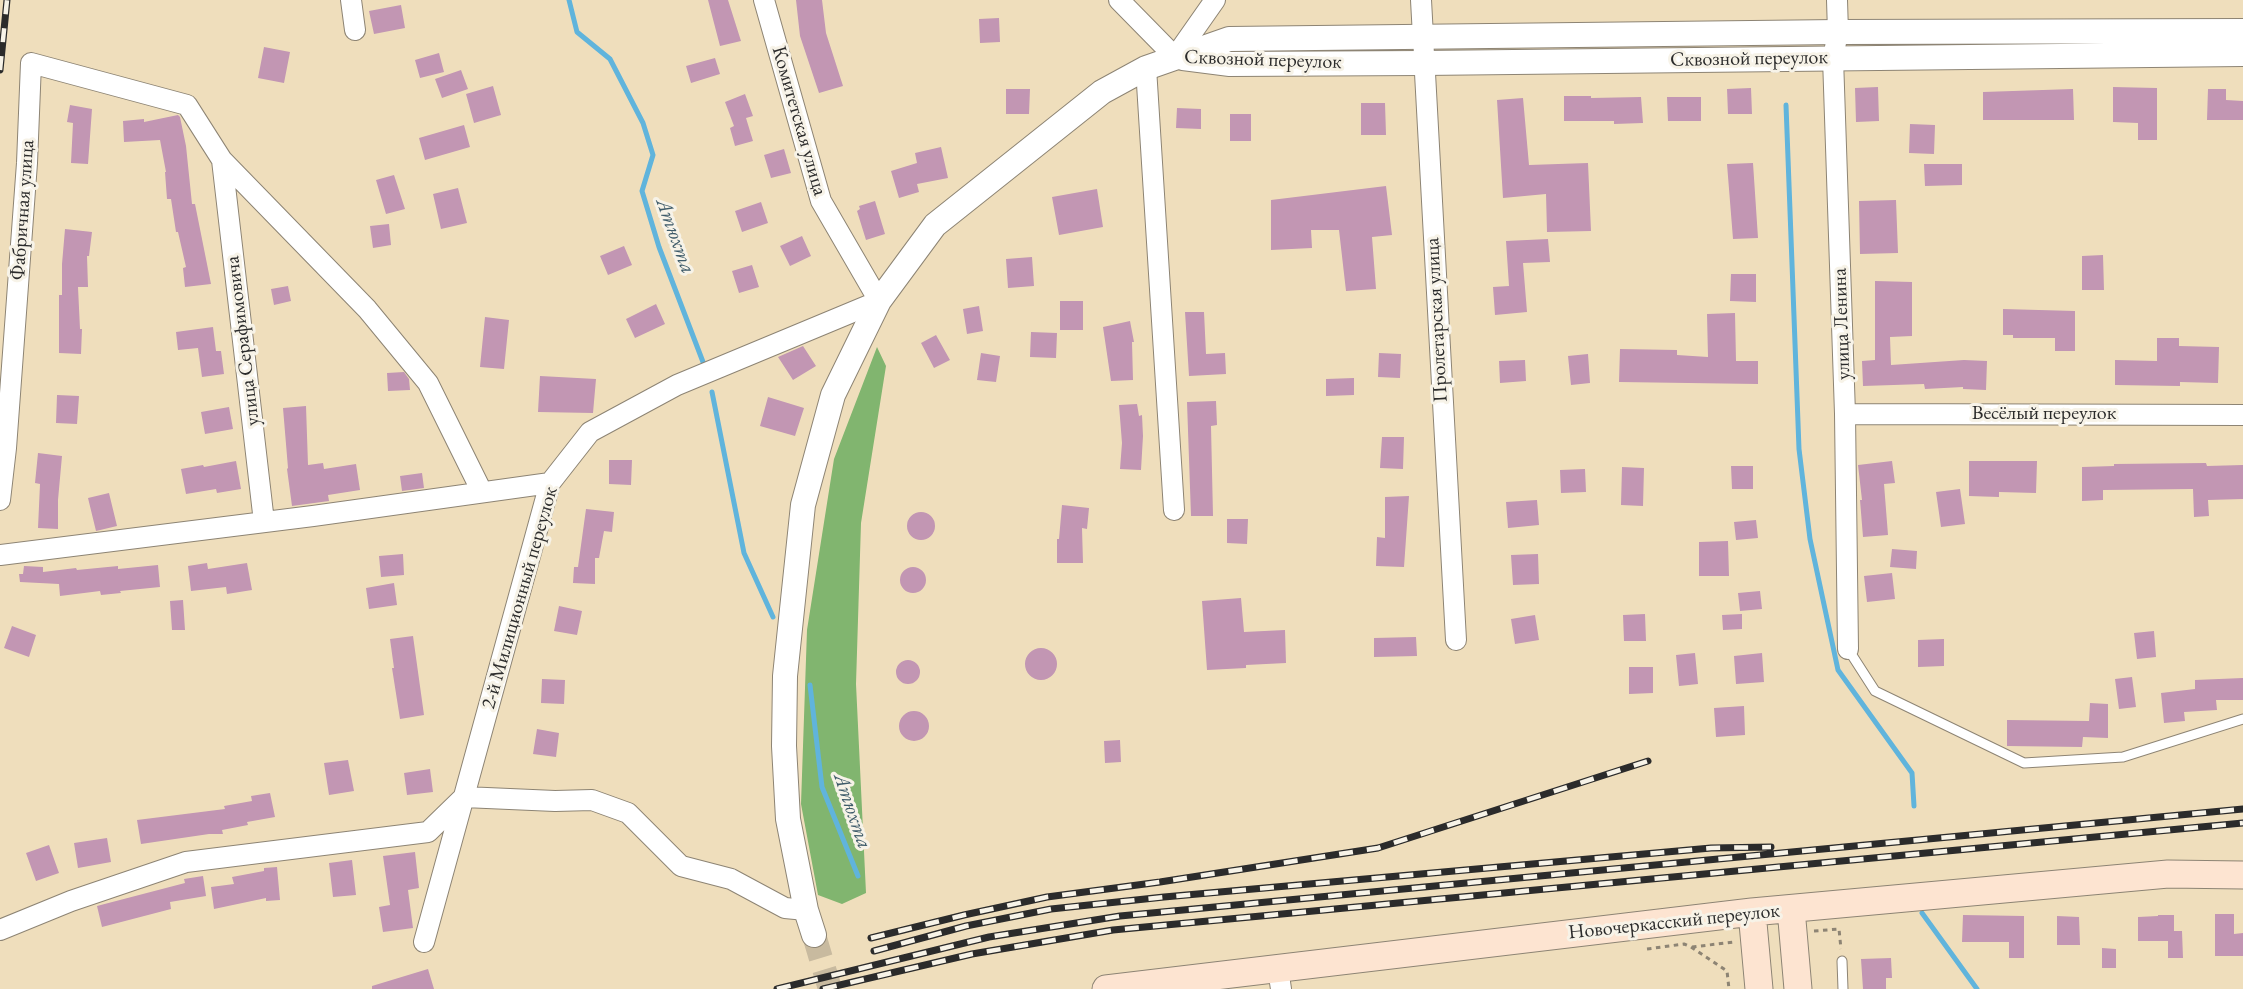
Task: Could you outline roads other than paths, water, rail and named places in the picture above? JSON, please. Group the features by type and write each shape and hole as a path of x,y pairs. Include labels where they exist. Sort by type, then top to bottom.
{"main road":[{"name":"Новочеркасский переулок","path":"1106,989 1279,979 1752,912 2168,874 2243,874"},
{"path":"1791,909 1798,989"},
{"path":"1752,912 1760,989"}],"street":[{"path":"351,0 356,30"},
{"name":"Комитетская улица","path":"764,0 821,201 879,301"},
{"path":"1119,0 1175,57"},
{"path":"814,935 806,910 788,819 784,746 785,676 803,505 833,395 879,301 935,225 1102,92 1146,68 1175,57 1215,0"},
{"name":"Пролетарская улица","path":"1421,0 1456,640"},
{"name":"улица Ленина","path":"1837,0 1838,32 1833,58 1845,414 1848,649"},
{"name":"Сквозной переулок","path":"1175,57 1229,39 1838,32 2243,31"},
{"name":"Сквозной переулок","path":"1175,57 1230,64 2243,54"},
{"name":"Фабричная улица","path":"0,500 6,448 27,163 31,63 187,105 222,160"},
{"path":"1146,68 1174,510"},
{"path":"222,160 367,309 428,383 482,492"},
{"name":"улица Серафимовича","path":"222,160 264,522"},
{"name":"2-й Милиционный переулок","path":"423,942 550,483 590,432 677,385 879,301"},
{"name":"Весёлый переулок","path":"1845,414 2243,415"},
{"path":"0,555 550,483"},
{"path":"0,930 70,902 186,862 428,832 464,797 555,801 592,800 628,813 681,866 731,879 785,908 806,910"}],"lane":[{"path":"1848,649 1875,691 2024,763 2123,757 2243,719"},
{"path":"1842,961 1843,989"}],"waterway":[{"name":"Атюхта","path":"569,0 577,32 610,59 643,123 653,155 642,191 659,247 703,362"},
{"path":"1786,105 1799,449 1810,539 1838,670 1912,773 1914,806"},
{"name":"Атюхта","path":"712,392 744,553 773,617"},
{"name":"Атюхта","path":"810,685 822,787 858,876"},
{"path":"1922,913 1977,989"}],"tunnel":[{"path":"814,935 830,989"}],"railway":[{"path":"0,70 7,0"},
{"path":"871,938 1047,897 1378,848 1648,761"},
{"path":"777,989 989,937 1120,916 2243,809"},
{"path":"823,989 972,954 1113,930 2243,823"},
{"path":"874,951 966,926 1051,909 1711,848 1771,847"}]}
